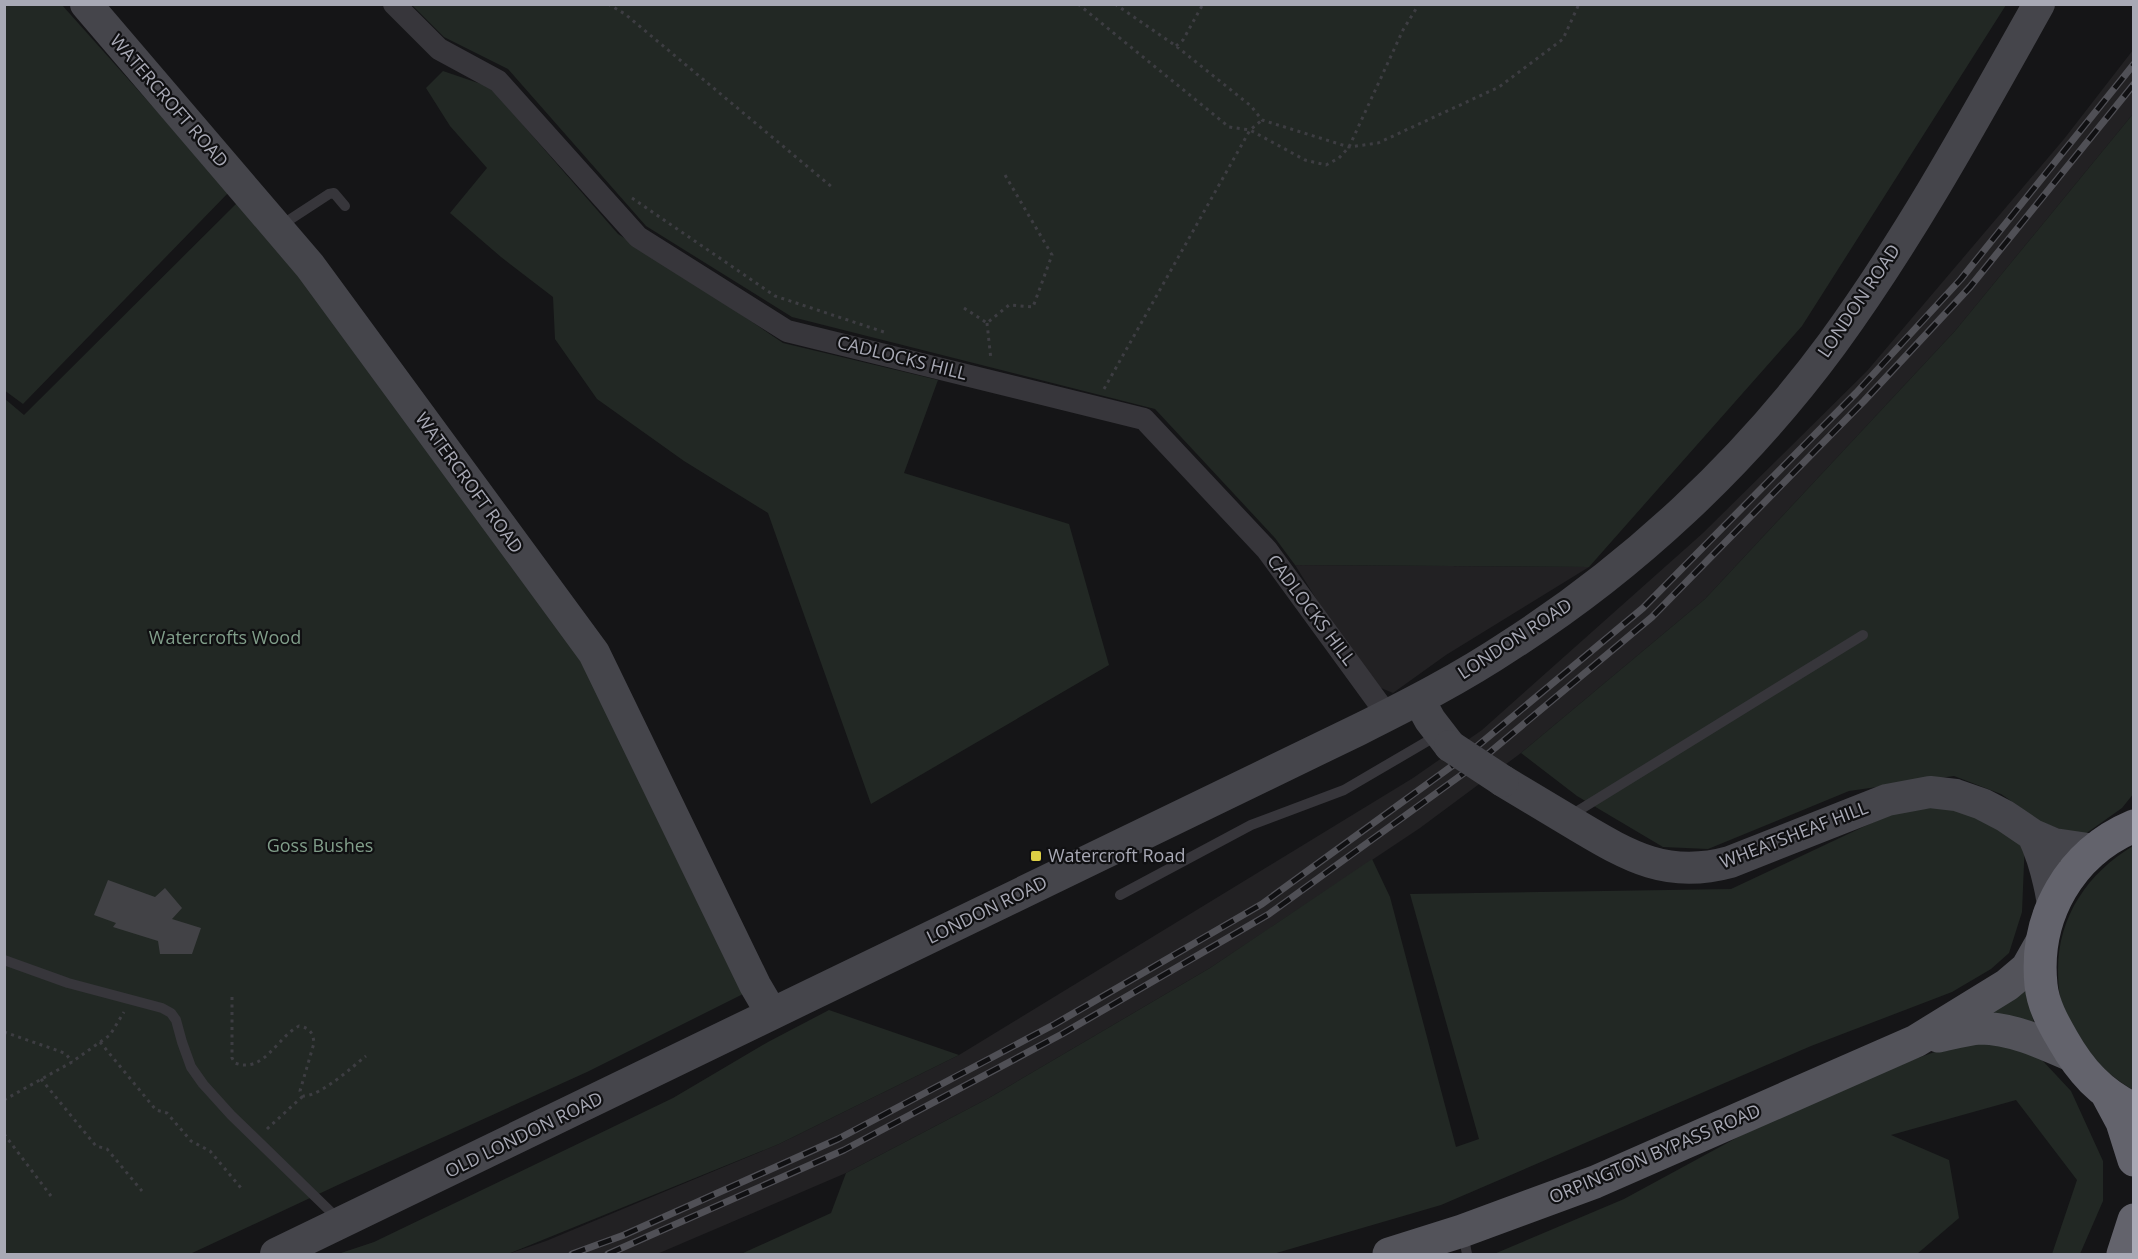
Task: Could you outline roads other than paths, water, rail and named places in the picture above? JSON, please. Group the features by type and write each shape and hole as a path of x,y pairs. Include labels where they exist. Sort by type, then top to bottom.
{"highway":[{"path":"2120,831 2065,882 2053,904 2040,945 2041,986 2050,1018 2071,1055 2086,1074 2120,1101 2122,1122 2133,1160"},
{"path":"2123,1254 2133,1220"}],"main road":[{"name":"ORPINGTON BYPASS ROAD","path":"1389,1254 1464,1243 1595,1182 1916,1041 2007,986 2027,968 2040,945"},
{"name":"ORPINGTON BYPASS ROAD","path":"1916,1041 1983,1028 2038,1041 2071,1055"}],"street":[{"name":"WATERCROFT ROAD","path":"86,4 310,266 594,653 755,985 772,1014"},
{"name":"CADLOCKS HILL","path":"394,4 439,49 498,81 638,237 787,331 1144,419 1267,550 1388,716"},
{"name":"LONDON ROAD","path":"772,1014 1419,700 1510,645 1590,588 1670,522 1720,474 1766,425 1831,345 1870,290 1947,164 2038,4"},
{"name":"WHEATSHEAF HILL","path":"1419,700 1445,740 1503,781 1633,857 1659,865 1686,868 1708,867 1730,862 1887,800 1918,793 1943,793 1969,799 2000,812 2033,836 2067,847 2120,831"},
{"path":"2033,836 2049,878 2053,904"},
{"name":"OLD LONDON ROAD","path":"276,1254 772,1014"}],"lane":[{"path":"277,228 328,194 334,193 345,206"},
{"path":"1566,819 1863,635"},
{"path":"1120,895 1251,825 1344,790 1445,740"},
{"path":"4,960 68,982 162,1008 171,1013 176,1020 191,1066 203,1084 333,1214 339,1224"}],"railway":[{"path":"572,1254 624,1235 838,1139 1055,1024 1262,904 1463,758 1643,608 1856,393 1961,279 2134,64"},
{"path":"608,1254 844,1150 1062,1034 1269,914 1471,768 1652,617 1864,401 1970,287 2134,84"}],"place":[{"name":"Watercroft Road","path":"1036,856"}],"park label":[{"name":"Watercrofts Wood","path":"225,638"},
{"name":"Goss Bushes","path":"320,846"}]}
